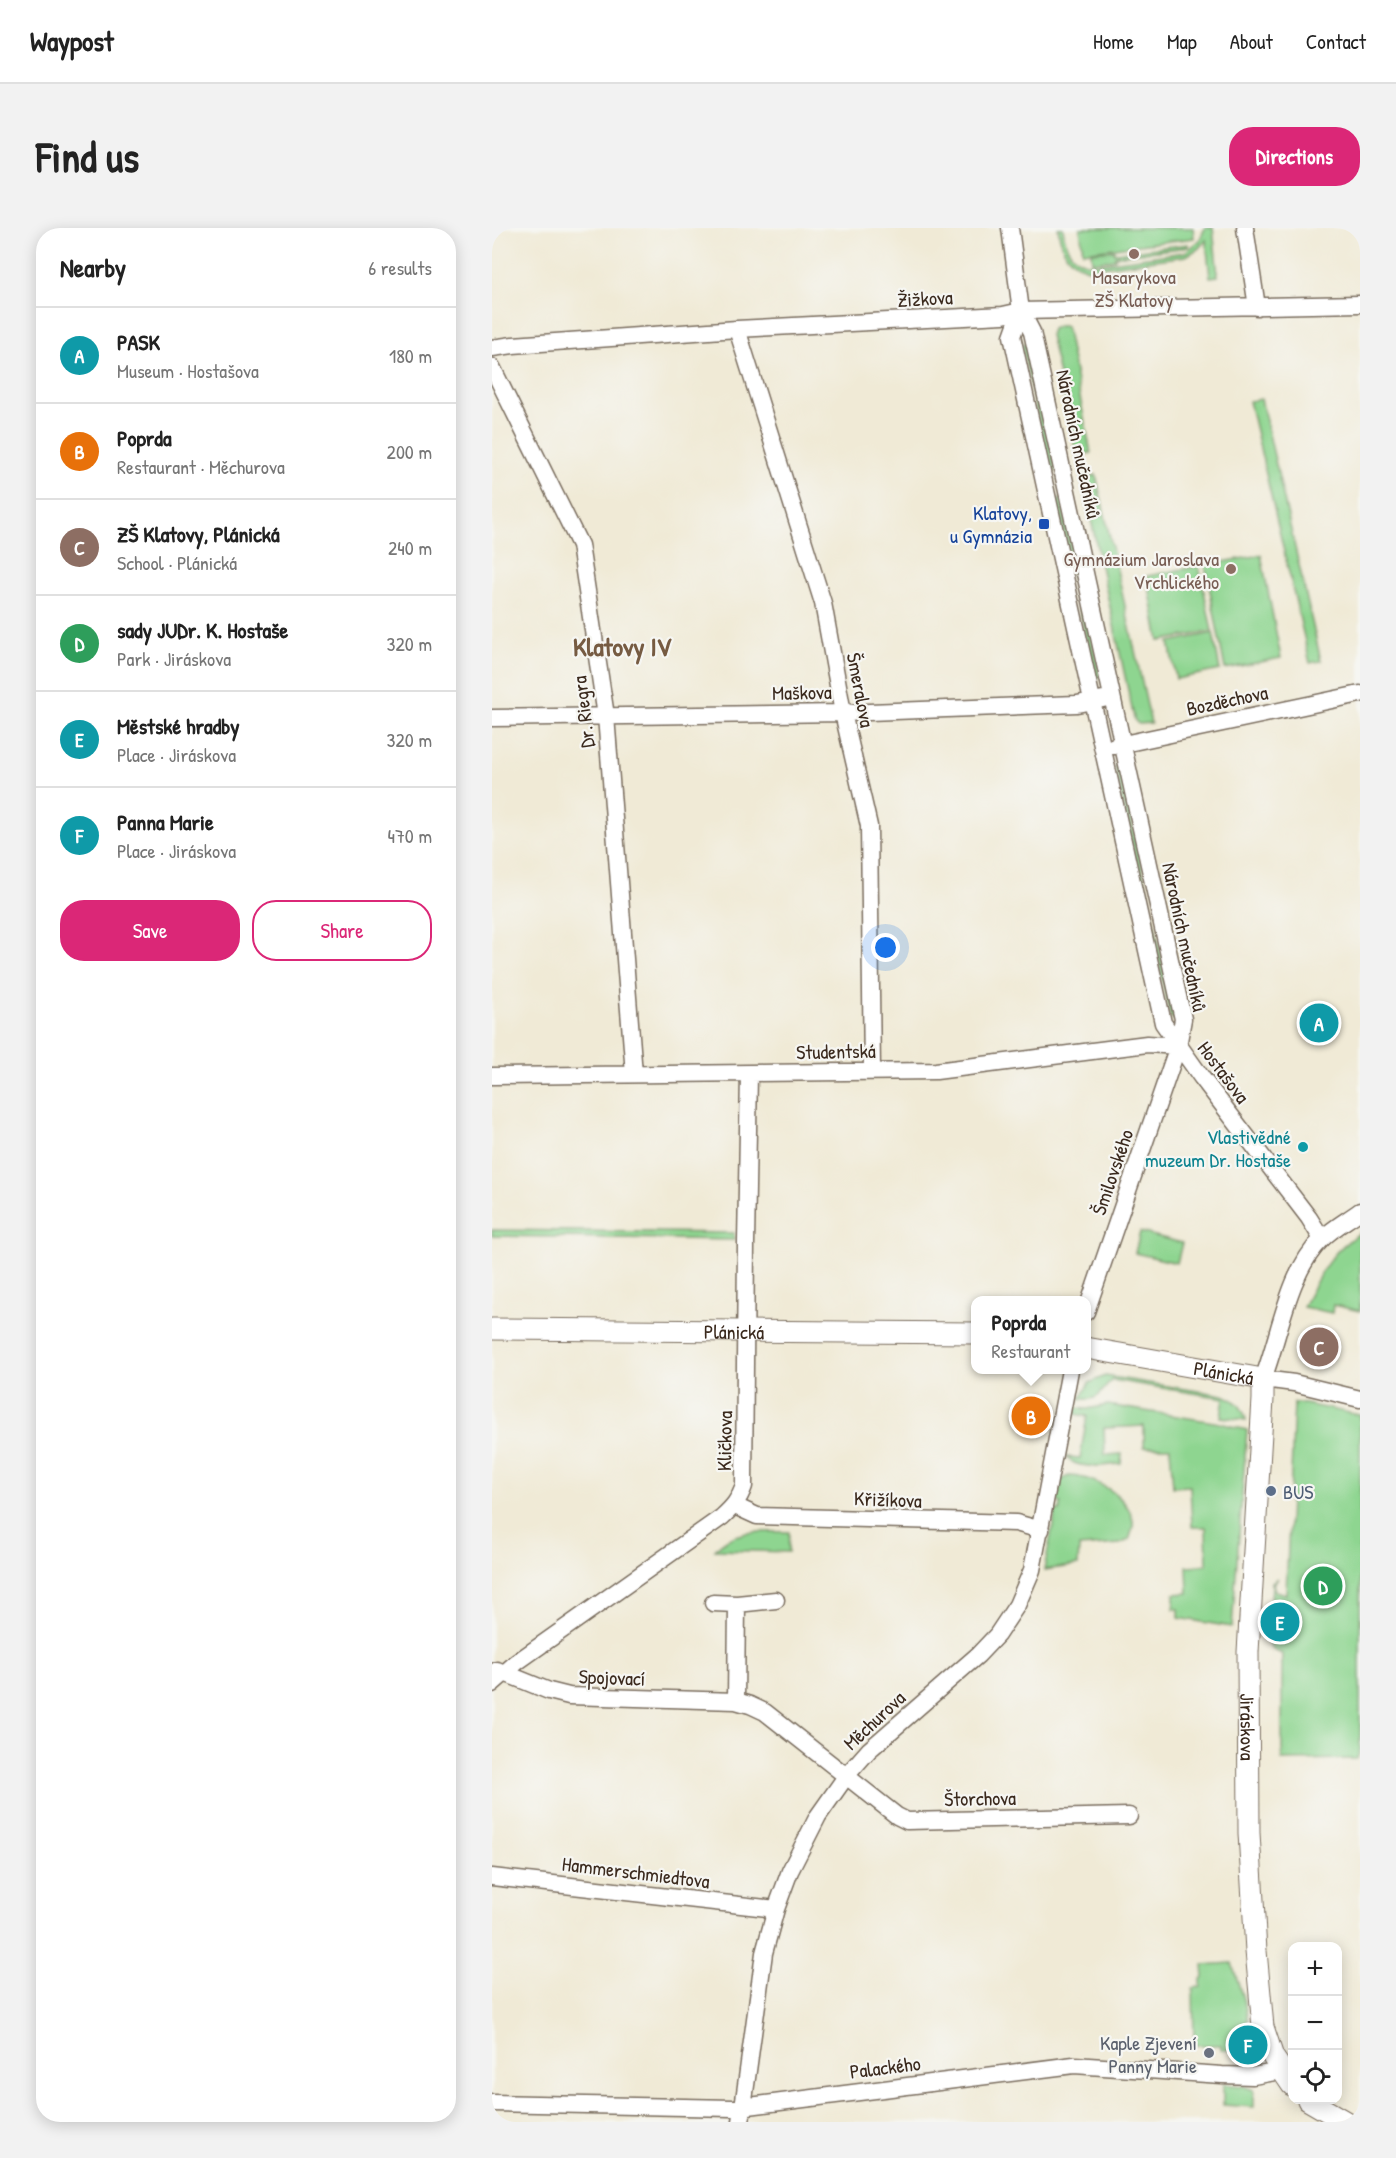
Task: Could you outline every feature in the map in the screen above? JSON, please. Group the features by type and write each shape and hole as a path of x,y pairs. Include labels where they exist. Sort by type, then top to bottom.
{"main road":[{"name":"Plánická","path":"492,1329 971,1333"},
{"name":"Plánická","path":"1091,1349 1263,1379"},
{"name":"Jiráskova","path":"1263,1379 1248,1652 1249,1833 1263,2027 1270,2050 1287,2078"},
{"path":"1315,2104 1346,2122"}],"street":[{"name":"Národních mučedníků","path":"1010,228 1021,311 1032,332 1183,1019 1178,1046"},
{"path":"1245,228 1257,307"},
{"name":"Žižkova","path":"492,348 737,329 1003,315 1021,311 1360,304"},
{"name":"Národních mučedníků","path":"1021,311 1012,336 1163,1023 1178,1046"},
{"name":"Šmeralova","path":"737,329 823,603 843,712 869,826 872,1071"},
{"name":"Dr. Riegra","path":"492,367 580,545 606,716 634,1074"},
{"path":"1047,492 1067,488"},
{"name":"Bozděchova","path":"1103,748 1360,694"},
{"name":"Maškova","path":"492,718 1077,705 1113,697"},
{"name":"Studentská","path":"492,1076 936,1071 1147,1044 1178,1046"},
{"name":"Hostašova","path":"1178,1046 1302,1209 1322,1239"},
{"name":"Šmilovského","path":"1091,1298 1178,1046"},
{"name":"Kličkova","path":"735,1506 744,1486 749,1074"},
{"path":"1263,1379 1288,1299 1302,1266 1322,1239 1360,1211"},
{"name":"Měchurova","path":"742,2114 764,1953 776,1909 790,1871 806,1838 847,1775 869,1750 998,1635 1017,1605 1032,1570 1069,1374"},
{"name":"Plánická","path":"1263,1379 1294,1383 1360,1399"},
{"path":"496,1675 735,1506"},
{"name":"Křižíkova","path":"735,1506 757,1516 1016,1523 1041,1530"},
{"path":"713,1603 737,1604 776,1600"},
{"path":"736,1701 737,1604"},
{"name":"Spojovací","path":"496,1675 569,1696 736,1701 765,1712 816,1754 847,1775"},
{"name":"Štorchova","path":"847,1775 897,1816 907,1821 1129,1816"},
{"name":"Hammerschmiedtova","path":"492,1876 776,1909"},
{"name":"Palackého","path":"492,2103 733,2108 742,2114 1074,2065 1287,2078"}],"green space":[{"path":"1058,228 1063,228 1068,249 1076,258 1096,264 1185,252 1199,241 1205,228 1213,228 1218,276 1210,277 1206,240 1198,249 1186,256 1088,269 1075,263 1066,254"},
{"path":"1080,228 1193,228 1194,238 1083,252"},
{"path":"1188,244 1188,247 1115,256 1115,259 1092,262 1091,252 1114,250 1114,253"},
{"path":"1066,326 1091,453 1077,455 1050,335 1052,329"},
{"path":"1024,344 1027,345 1056,471 1050,473 1022,347"},
{"path":"1261,399 1321,661 1310,663 1249,401"},
{"path":"1096,475 1151,723 1139,724 1134,718 1082,478"},
{"path":"1061,499 1100,677 1098,678 1094,676 1057,502"},
{"path":"1261,555 1281,658 1225,669 1205,565"},
{"path":"1199,566 1212,631 1159,641 1147,576"},
{"path":"1213,633 1220,670 1176,679 1169,642"},
{"path":"1119,764 1175,1019 1170,1016 1115,768 1115,765"},
{"path":"492,1230 734,1233 734,1240 492,1236"},
{"path":"1140,1232 1182,1243 1177,1263 1135,1253"},
{"path":"1360,1233 1360,1311 1333,1305 1332,1313 1303,1307 1320,1275 1333,1257 1349,1240"},
{"path":"1105,1376 1223,1395 1238,1404 1246,1420 1221,1417 1224,1398 1112,1380 1096,1397 1080,1399 1089,1383"},
{"path":"1294,1403 1360,1415 1360,1749 1357,1759 1282,1760 1282,1654 1269,1644 1272,1582 1278,1578 1273,1584 1275,1591 1286,1594"},
{"path":"1108,1405 1220,1423 1247,1430 1232,1627 1179,1618 1179,1609 1174,1609 1174,1594 1188,1593 1187,1566 1207,1565 1206,1527 1192,1527 1190,1486 1173,1487 1170,1447 1144,1447 1144,1426 1104,1428 1105,1455 1122,1454 1121,1464 1084,1466 1066,1457 1080,1458 1087,1416 1074,1414 1077,1408 1087,1409"},
{"path":"1069,1476 1088,1479 1117,1495 1130,1512 1133,1521 1132,1530 1129,1540 1120,1544 1079,1547 1078,1565 1044,1570 1056,1510 1060,1511 1061,1503 1057,1501 1062,1479"},
{"path":"759,1532 789,1532 788,1552 715,1550 722,1543 740,1535"},
{"path":"1232,1963 1245,2005 1253,2049 1221,2050 1221,2045 1194,2045 1193,1988 1201,1987 1201,1979 1204,1978 1203,1965"},
{"path":"1223,2084 1243,2086 1254,2090 1254,2107 1223,2105"}],"place":[{"name":"Masarykova ZŠ Klatovy","path":"1134,254"},
{"name":"Klatovy, u Gymnázia","path":"1044,524"},
{"name":"Gymnázium Jaroslava Vrchlického","path":"1231,569"},
{"name":"PASK","path":"1319,1023"},
{"name":"Vlastivědné muzeum Dr. Hostaše","path":"1303,1147"},
{"name":"ZŠ Klatovy, Plánická","path":"1319,1347"},
{"name":"Poprda","path":"1031,1416"},
{"name":"BUS","path":"1271,1491"},
{"name":"sady JUDr. K. Hostaše","path":"1323,1586"},
{"name":"Městské hradby","path":"1280,1622"},
{"name":"Panna Marie","path":"1248,2045"},
{"name":"Kaple Zjevení Panny Marie","path":"1209,2053"}],"district":[{"name":"Klatovy IV","path":"622,646"}]}
